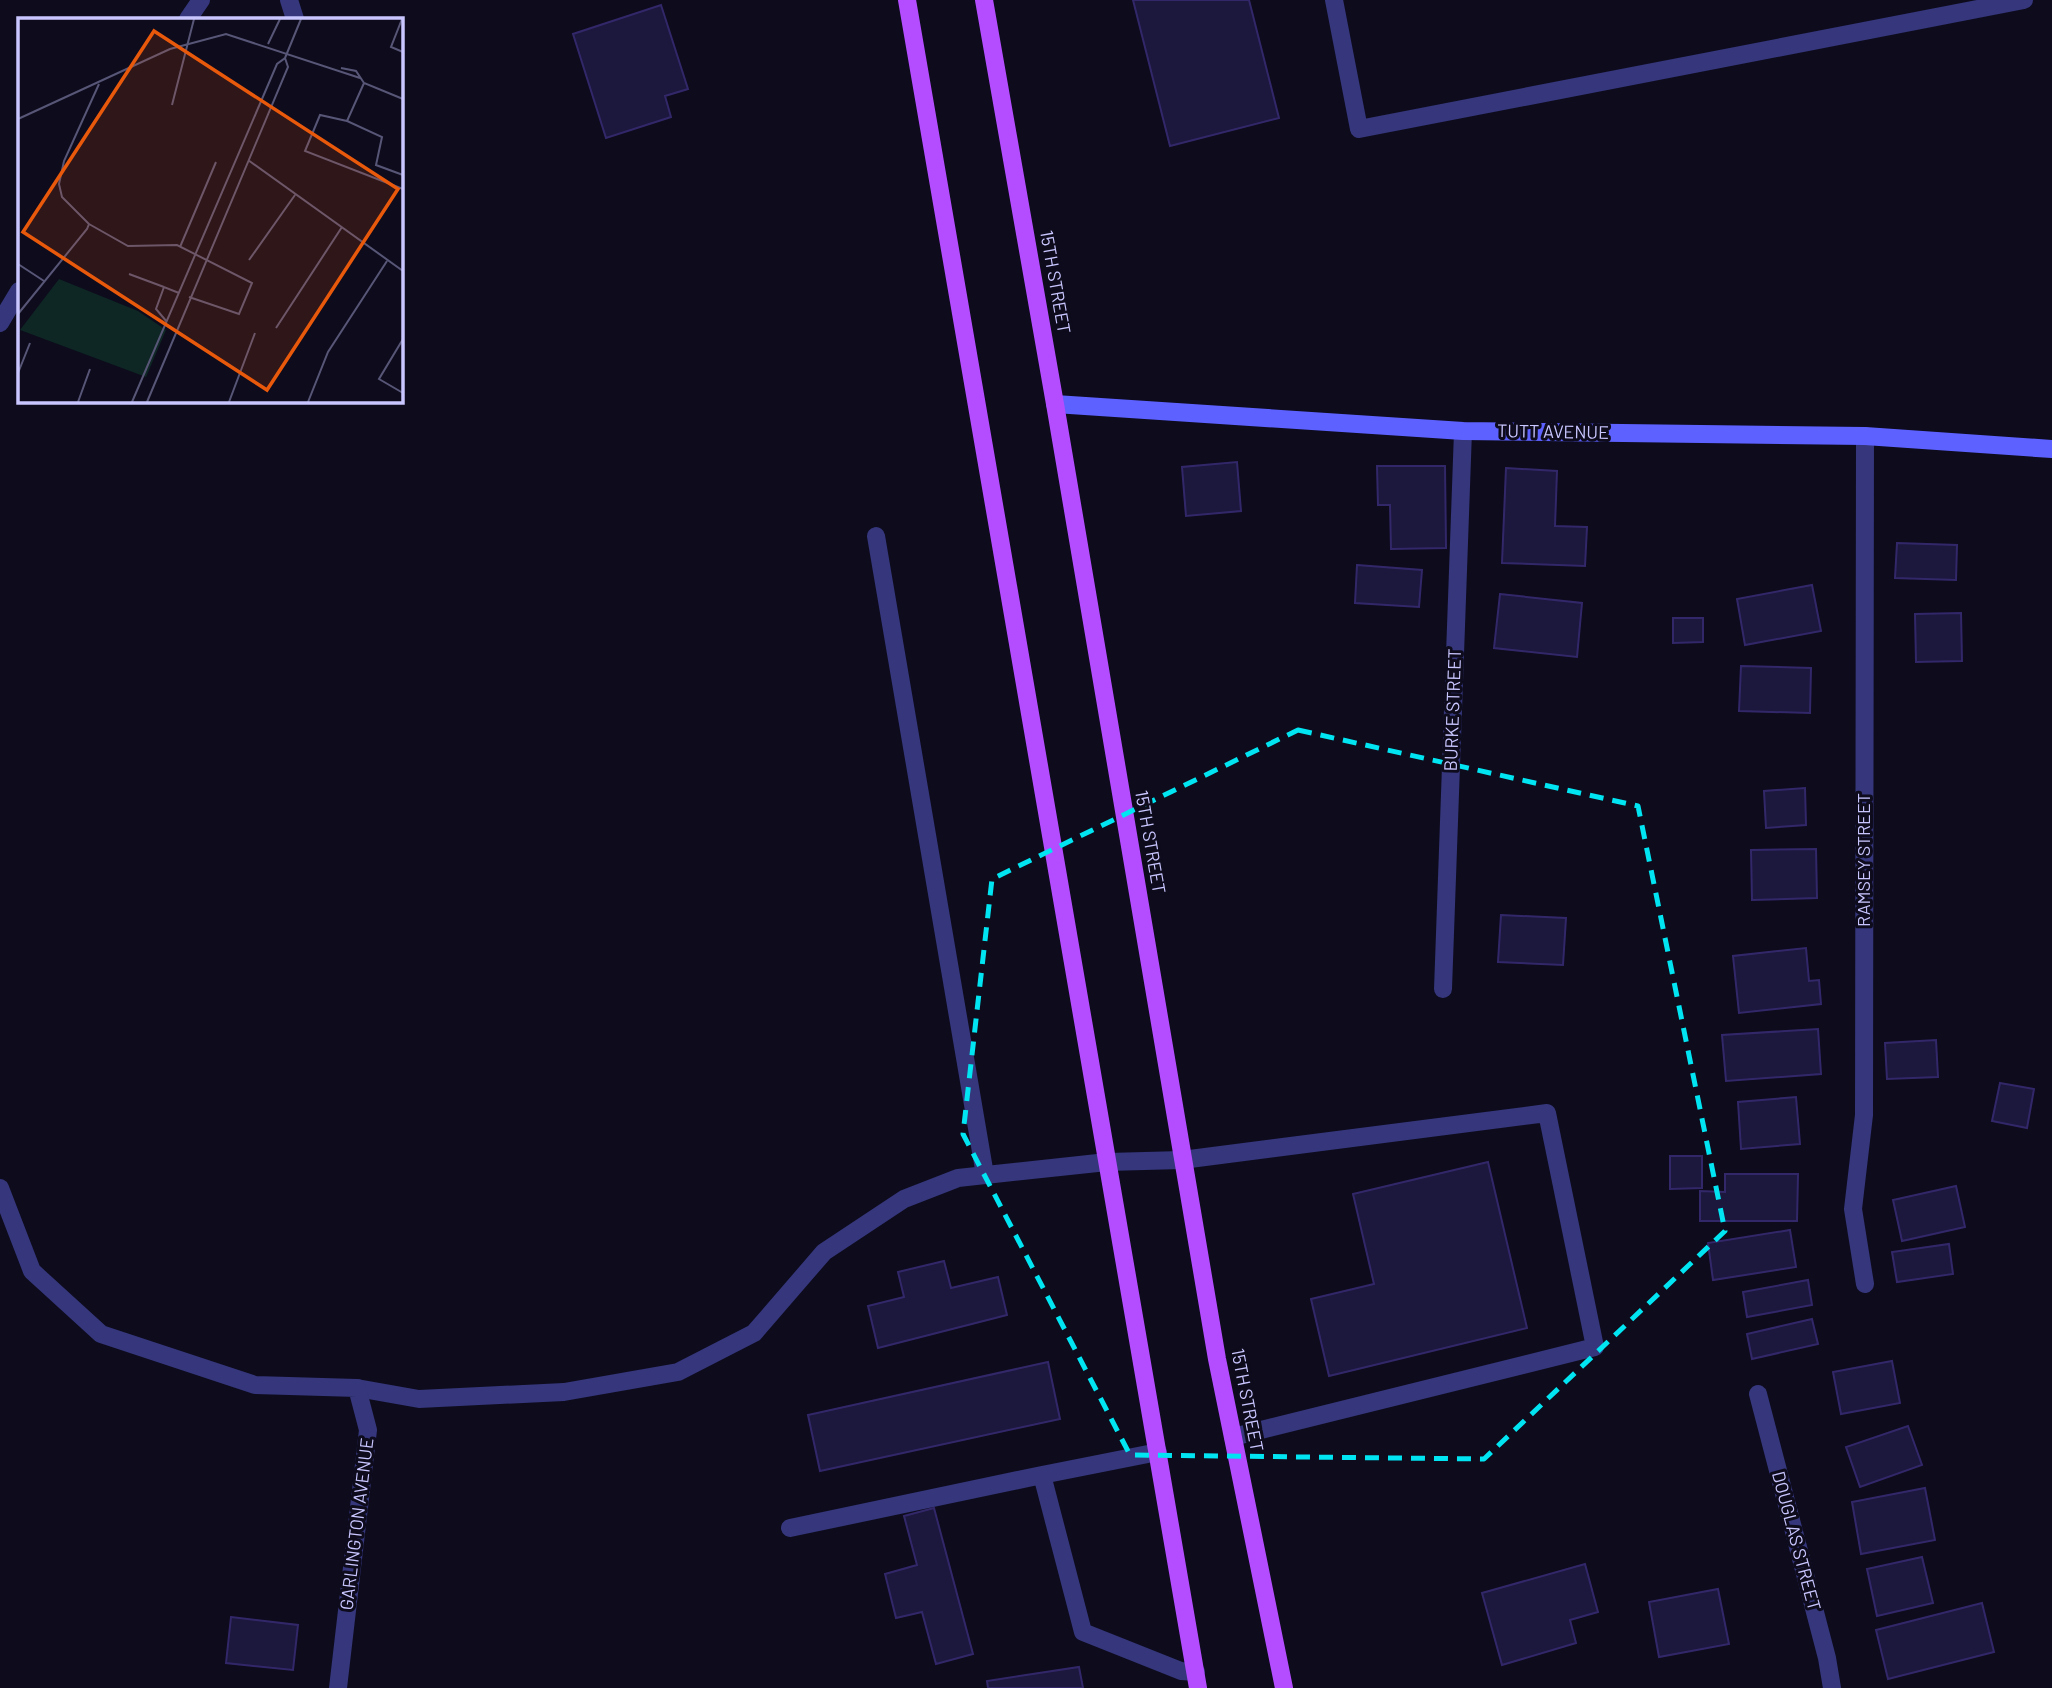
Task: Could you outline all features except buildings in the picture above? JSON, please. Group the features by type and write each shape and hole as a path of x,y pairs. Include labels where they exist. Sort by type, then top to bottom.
{"main road":[{"path":"907,0 1197,1680"},
{"name":"15TH STREET","path":"984,0 1182,1160 1233,1437 1284,1688"}],"street":[{"path":"188,18 201,0"},
{"path":"289,0 295,18"},
{"path":"1334,0 1359,129 2024,0"},
{"path":"0,323 18,293"},
{"name":"TUTT AVENUE","path":"1055,404 1463,431 1865,436 2052,449"},
{"name":"BURKE STREET","path":"1443,989 1463,431"},
{"name":"RAMSEY STREET","path":"1865,436 1864,1115 1853,1209 1865,1284"},
{"path":"876,536 985,1175"},
{"path":"0,1188 32,1271 101,1334 255,1385 357,1388 419,1399 564,1392 678,1372 754,1333 824,1252 904,1199 958,1178 1107,1162 1182,1160 1547,1113 1595,1347 1233,1437"},
{"name":"GARLINGTON AVENUE","path":"338,1688 368,1430 357,1388"},
{"name":"DOUGLAS STREET","path":"1758,1394 1827,1658 1832,1688"},
{"path":"790,1528 1157,1452"},
{"path":"1042,1475 1083,1632 1197,1680"}],"highlighted area":[{"path":"1298,730 1638,806 1725,1231 1484,1459 1130,1455 963,1134 992,879"}]}
